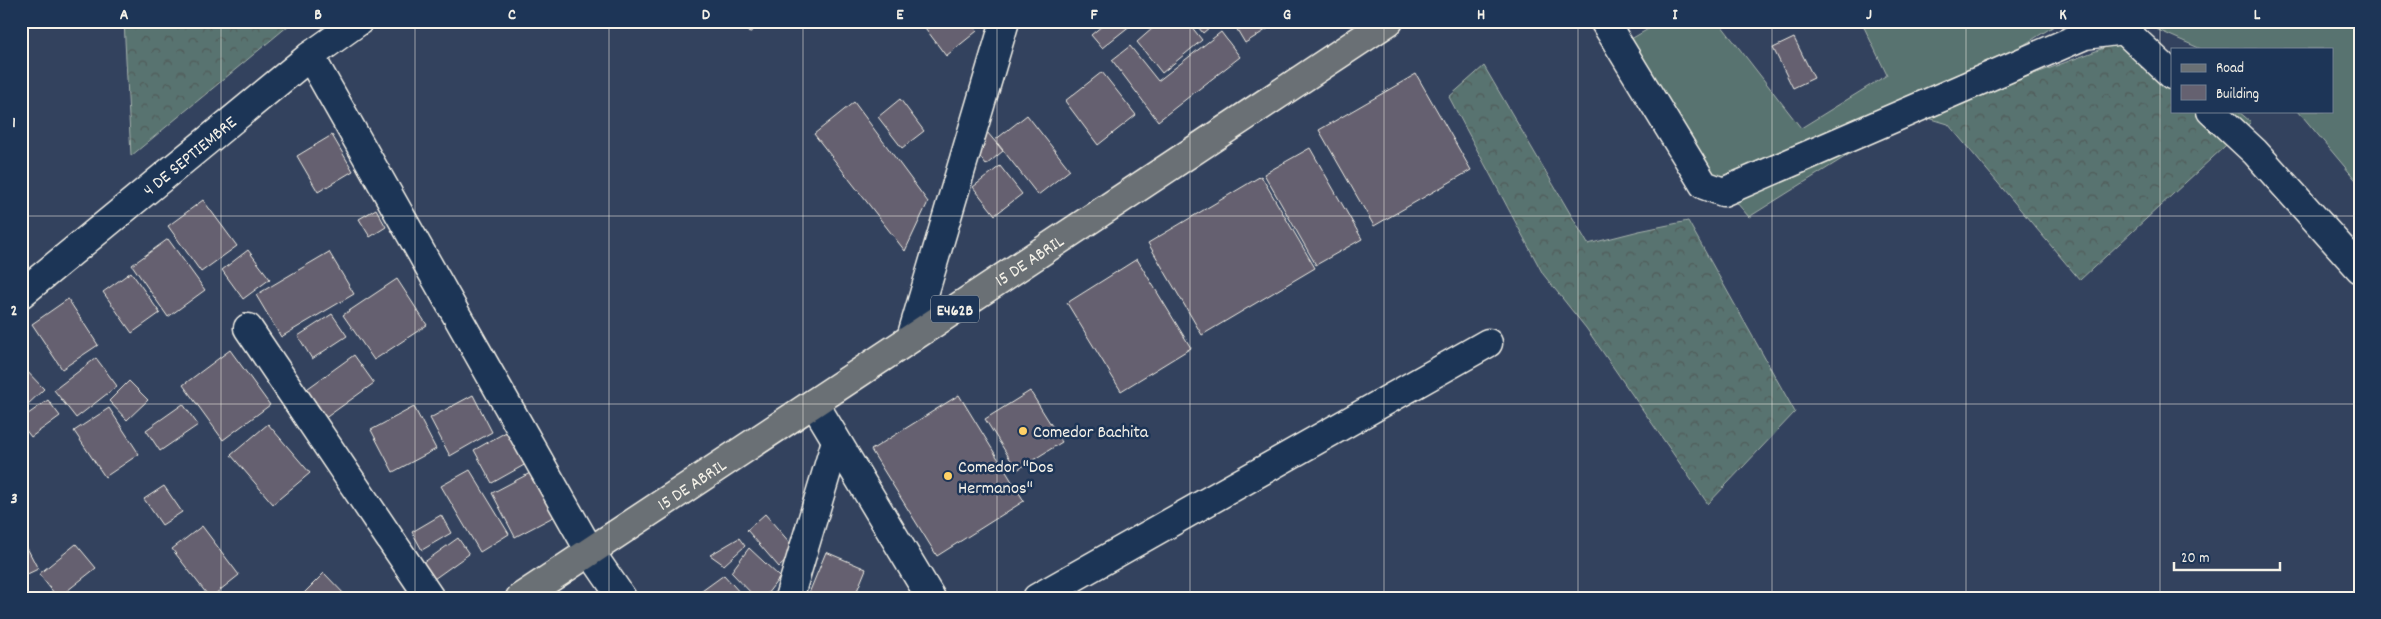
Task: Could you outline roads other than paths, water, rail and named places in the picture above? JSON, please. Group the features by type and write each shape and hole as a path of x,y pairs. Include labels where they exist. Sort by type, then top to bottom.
{"main road":[{"name":"15 DE ABRIL","path":"520,598 591,553 1389,21"}],"street":[{"name":"4 DE SEPTIEMBRE","path":"21,294 310,56 359,21"},
{"path":"911,338 1005,21"},
{"path":"1604,21 1704,185 1723,192 2085,36 2124,30 2171,74"},
{"path":"310,56 591,553 622,598"},
{"path":"2212,112 2255,152 2360,269"},
{"path":"248,328 430,598"},
{"path":"1037,598 1488,343"},
{"path":"814,403 931,598"},
{"path":"789,598 836,441"}],"place":[{"name":"Comedor Bachita","path":"1023,431"},
{"name":"Comedor \"Dos Hermanos\"","path":"948,476"}]}
